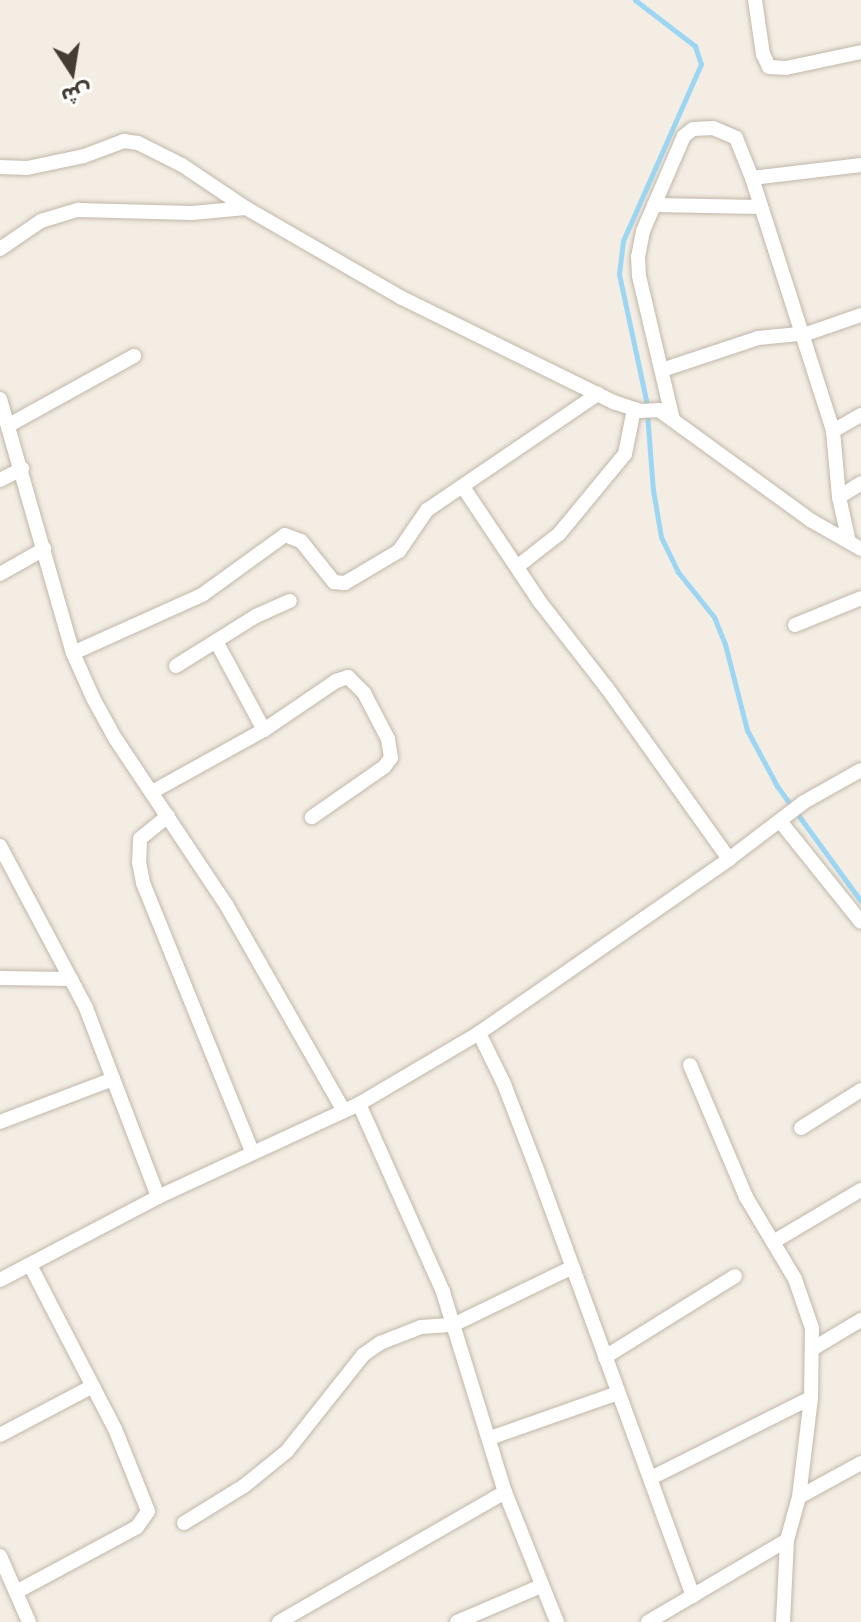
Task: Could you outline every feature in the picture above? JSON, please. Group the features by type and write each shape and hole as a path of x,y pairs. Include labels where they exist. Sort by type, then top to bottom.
{"street":[{"path":"755,0 763,54 769,67 777,69 861,52"},
{"path":"673,420 639,276 638,257 654,205 679,145 693,129 713,128 731,133 752,178 799,334 833,431 839,497 855,545"},
{"path":"0,167 27,168 84,156 124,141 138,143 182,165 246,208 400,297 598,394 637,410 659,410 812,521 855,545"},
{"path":"752,178 861,165"},
{"path":"654,205 760,207"},
{"path":"0,249 41,221 65,212 192,213 246,208"},
{"path":"662,370 758,338 799,334 861,315"},
{"path":"9,425 134,356"},
{"path":"73,653 202,595 285,535 301,541 334,582 345,583 399,551 427,510 598,394"},
{"path":"0,399 73,653 115,738 227,906 344,1111"},
{"path":"518,566 559,534 625,454 637,410"},
{"path":"833,431 861,415"},
{"path":"0,480 22,469"},
{"path":"839,497 861,483"},
{"path":"463,487 729,859"},
{"path":"0,574 44,549"},
{"path":"795,625 861,598"},
{"path":"176,666 256,616 290,601"},
{"path":"217,643 264,730"},
{"path":"152,792 264,730 342,677 353,679 364,693 388,739 391,758 384,767 312,817"},
{"path":"0,1280 158,1197 359,1104 479,1033 729,859 799,805 861,770"},
{"path":"168,816 140,839 139,862 143,883 252,1152"},
{"path":"781,820 861,922"},
{"path":"0,846 71,979 158,1197"},
{"path":"0,978 71,979"},
{"path":"479,1033 504,1084 693,1596"},
{"path":"690,1065 746,1197 804,1301 814,1348 799,1497 787,1540 783,1622"},
{"path":"0,1122 113,1079"},
{"path":"801,1128 857,1092 861,1109"},
{"path":"359,1104 422,1239 453,1325 505,1492 557,1622"},
{"path":"773,1242 861,1190"},
{"path":"16,1592 137,1527 147,1516 145,1502 121,1443 30,1265"},
{"path":"184,1523 244,1486 287,1451 363,1355 380,1343 421,1327 453,1325 573,1267"},
{"path":"605,1357 735,1276"},
{"path":"814,1348 861,1320"},
{"path":"0,1435 93,1386"},
{"path":"490,1438 618,1393"},
{"path":"651,1478 811,1398"},
{"path":"799,1497 861,1463"},
{"path":"279,1622 505,1492"},
{"path":"648,1622 787,1540"},
{"path":"0,1556 29,1622"},
{"path":"457,1622 541,1586"}],"waterway":[{"path":"635,0 695,46 701,64 623,241 619,274 646,400 653,490 661,537 678,572 714,617 725,644 747,730 777,786 861,901"}]}
